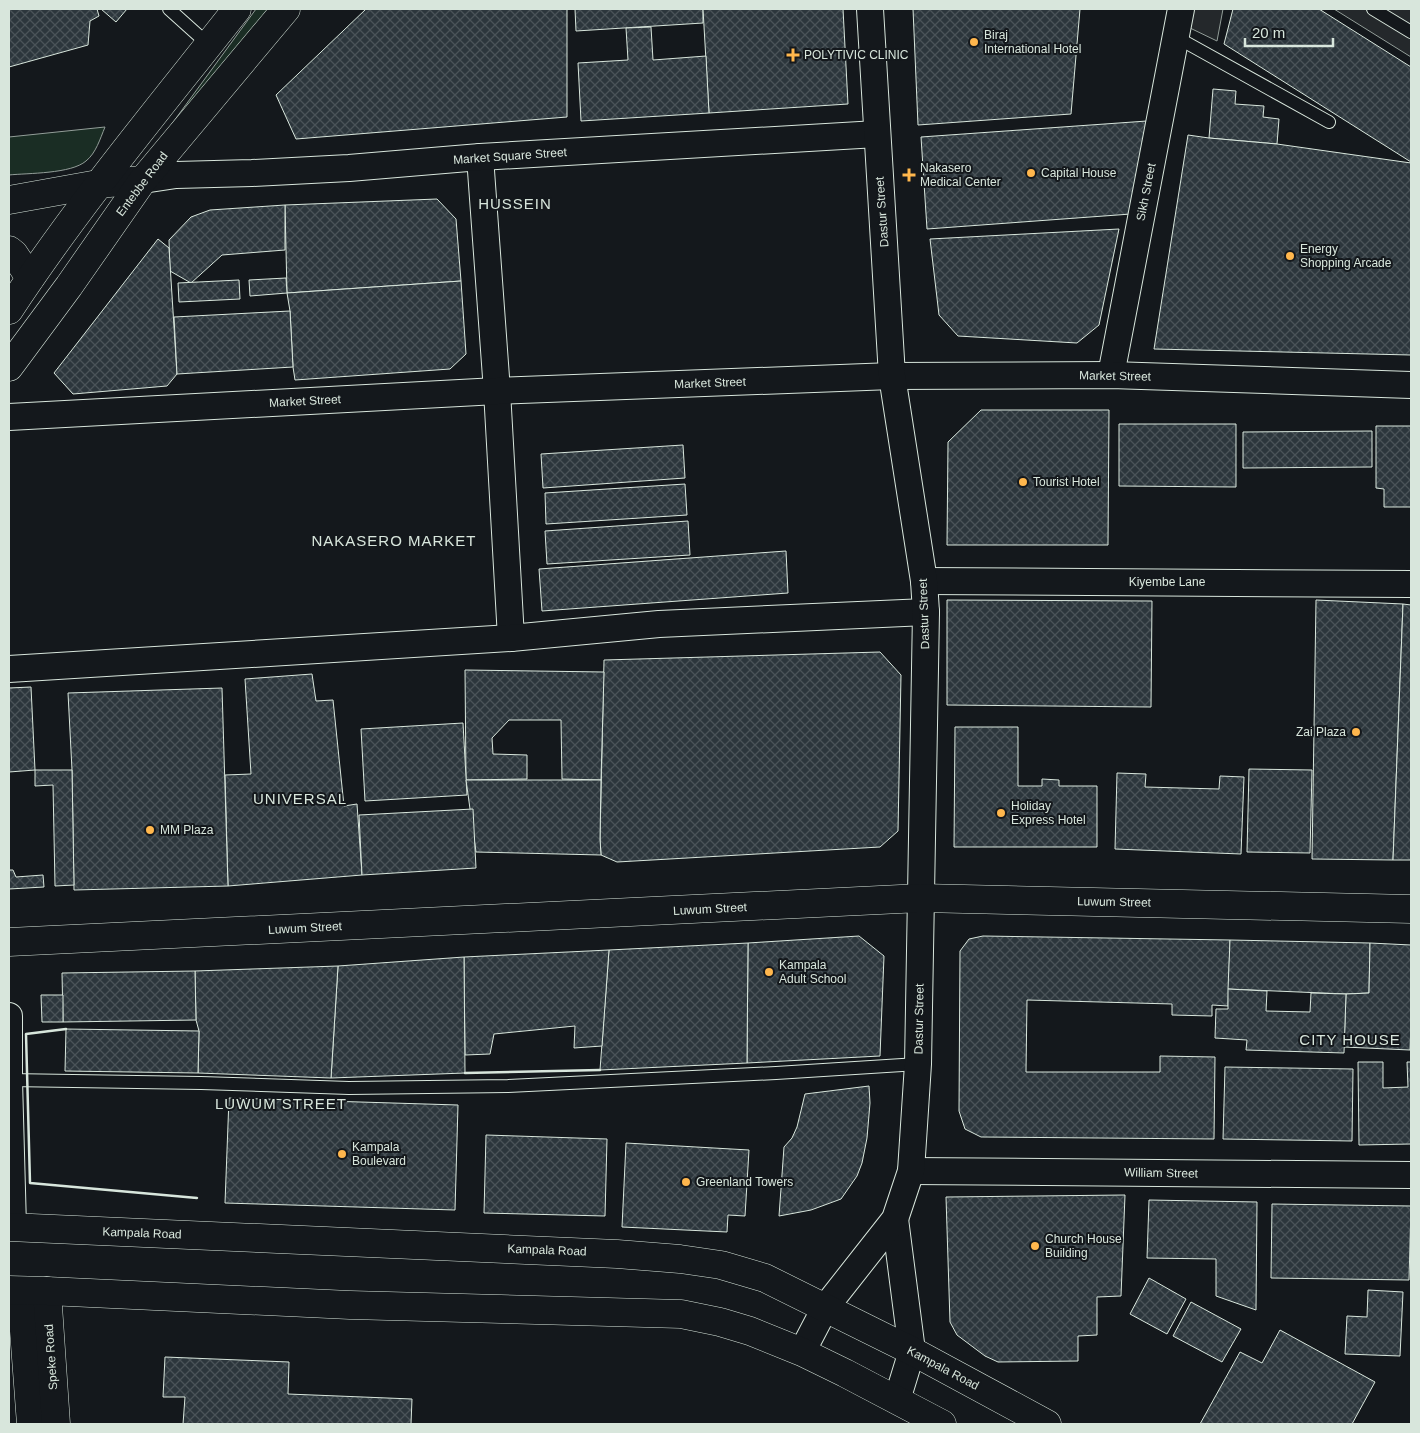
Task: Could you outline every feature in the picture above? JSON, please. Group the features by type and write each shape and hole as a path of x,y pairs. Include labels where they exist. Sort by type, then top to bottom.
{"main road":[{"path":"9,310 98,184 237,9"},
{"name":"Entebbe Road","path":"9,368 143,180 286,9"},
{"path":"9,200 98,184 143,180"},
{"path":"9,250 14,254 30,278"},
{"name":"Luwum Street","path":"9,942 921,898 1411,909"},
{"name":"Kampala Road","path":"11,1227 557,1250 680,1259 721,1265 765,1278 912,1351 1047,1424"},
{"path":"26,1291 350,1305 681,1314 720,1322 750,1331 802,1352 942,1424"},
{"name":"Speke Road","path":"26,1291 31,1424"},
{"name":"Speke Road","path":"26,1291 56,1424"}],"street":[{"name":"Dastur Street","path":"802,1352 825,1308 895,1220 911,1171 918,1064 926,612 924,581 892,376 870,9"},
{"name":"Sikh Street","path":"1111,375 1181,9"},
{"name":"Market Square Street","path":"143,180 176,175 349,168 480,158 878,134"},
{"path":"480,158 497,391 511,638"},
{"name":"Market Street","path":"9,417 497,391 892,376 1111,375 1411,385"},
{"name":"Kiyembe Lane","path":"924,581 1411,584"},
{"path":"9,669 511,638 659,624 926,612"},
{"path":"9,1016 11,1227"},
{"name":"William Street","path":"911,1171 1411,1175"},
{"name":"Dastur Street","path":"895,1220 912,1351 896,1400"}],"lane":[{"path":"169,9 209,44"},
{"path":"1373,9 1411,32"},
{"path":"1176,37 1329,122"},
{"path":"9,1080 201,1083 349,1088 508,1086 918,1064"}],"green space":[{"path":"256,9 281,9 160,140"},
{"path":"105,127 92,154 79,165 60,171 9,175 9,137"}],"shaded area":[{"path":"1194,9 1223,9 1217,41 1190,28"},
{"path":"1334,9 1411,9 1411,57"}],"building":[{"path":"9,9 97,9 99,16 90,21 88,45 9,67"},
{"path":"101,9 127,9 116,22"},
{"path":"366,9 567,9 567,117 296,139 276,95"},
{"path":"575,9 703,9 703,23 576,31"},
{"path":"703,9 843,9 848,104 709,113"},
{"path":"913,9 1080,9 1071,114 918,125"},
{"path":"1233,9 1319,9 1411,67 1411,162 1224,44"},
{"path":"651,27 653,60 706,56 709,113 581,121 578,63 628,60 626,28"},
{"path":"1213,89 1236,91 1235,104 1264,106 1263,117 1279,119 1277,144 1209,138"},
{"name":"Capital House","path":"1147,121 1131,214 927,229 921,137"},
{"name":"Energy Shopping Arcade","path":"1188,135 1277,144 1411,163 1411,355 1154,349"},
{"path":"437,199 456,219 461,281 287,293 285,205"},
{"path":"285,205 285,250 222,255 191,283 170,271 169,240 191,217 210,210"},
{"path":"1119,229 1099,325 1077,343 958,336 939,315 930,239"},
{"path":"158,239 169,248 177,374 167,386 73,394 54,373"},
{"path":"286,278 287,293 250,296 249,280"},
{"path":"239,280 240,299 179,302 178,283"},
{"path":"461,281 466,354 450,369 295,380 287,293"},
{"path":"290,311 293,367 177,374 174,317"},
{"path":"981,410 1109,410 1108,545 947,545 948,442"},
{"path":"1119,424 1236,424 1236,487 1119,486"},
{"path":"1376,426 1411,426 1411,507 1384,507 1384,489 1376,488"},
{"path":"1372,431 1372,467 1243,468 1243,432"},
{"path":"683,445 685,478 543,488 541,454"},
{"path":"685,484 687,515 546,524 545,493"},
{"path":"688,521 690,555 547,564 545,531"},
{"path":"786,551 788,593 542,611 539,569"},
{"path":"947,600 1152,601 1151,707 947,705"},
{"name":"Zai Plaza","path":"1316,600 1403,604 1393,860 1312,859"},
{"path":"1403,604 1411,605 1411,860 1393,860"},
{"path":"880,652 901,675 898,831 880,847 617,862 601,855 604,660"},
{"path":"465,670 604,672 601,780 562,779 561,720 509,720 492,738 493,754 527,755 527,779 466,780"},
{"path":"312,674 316,701 333,700 344,806 357,804 362,875 228,886 225,775 251,774 245,679"},
{"path":"31,687 35,770 9,772 9,688"},
{"name":"MM Plaza","path":"222,688 228,886 74,890 72,770 68,693"},
{"path":"463,723 467,795 365,801 361,729"},
{"path":"955,727 1018,727 1018,786 1042,786 1042,779 1059,780 1059,786 1097,786 1097,847 954,847"},
{"path":"1249,769 1312,770 1310,853 1247,852"},
{"path":"35,770 72,770 74,885 55,886 53,785 35,786"},
{"path":"1117,773 1146,774 1145,787 1219,789 1220,776 1244,777 1241,854 1115,849"},
{"path":"466,780 601,780 601,855 476,852"},
{"path":"473,809 476,868 362,875 359,815"},
{"path":"9,870 13,870 16,877 43,875 44,887 9,889"},
{"path":"859,936 884,956 880,1056 747,1063 748,943"},
{"path":"983,936 1230,940 1228,1006 1212,1005 1212,1016 1172,1015 1172,1004 1027,1000 1026,1072 1160,1072 1160,1056 1215,1057 1214,1139 981,1137 965,1129 959,1111 960,951 969,939"},
{"path":"1230,940 1370,943 1369,993 1346,994 1228,989"},
{"path":"748,943 747,1063 600,1070 609,950"},
{"path":"1370,943 1411,945 1410,1050 1344,1047 1346,994 1369,993"},
{"path":"609,950 602,1046 574,1048 575,1026 494,1034 490,1054 465,1055 464,957"},
{"path":"464,957 465,1073 331,1078 338,966"},
{"path":"338,966 331,1078 198,1073 199,1031 196,1020 195,971"},
{"path":"195,971 196,1020 63,1022 62,973"},
{"path":"1228,989 1267,991 1266,1011 1310,1012 1311,993 1346,994 1344,1053 1246,1050 1247,1040 1215,1038 1216,1009 1228,1009"},
{"path":"41,995 63,995 63,1022 42,1022"},
{"path":"66,1029 199,1031 198,1073 65,1071"},
{"path":"1358,1062 1383,1062 1383,1088 1408,1087 1407,1062 1411,1062 1411,1144 1359,1145"},
{"path":"1225,1067 1353,1069 1352,1141 1223,1139"},
{"path":"869,1086 870,1103 867,1138 862,1163 857,1176 841,1199 811,1210 779,1216 784,1147 792,1138 797,1127 805,1094"},
{"name":"Kampala Boulevard","path":"229,1098 458,1105 455,1210 225,1203"},
{"path":"486,1135 607,1139 605,1216 484,1213"},
{"name":"Greenland Towers","path":"626,1143 749,1150 745,1216 728,1215 727,1232 622,1227"},
{"name":"Church House Building","path":"1125,1195 1121,1296 1097,1297 1097,1335 1078,1336 1078,1361 998,1362 985,1356 957,1335 950,1322 946,1197"},
{"path":"1149,1200 1257,1202 1256,1310 1216,1296 1216,1259 1147,1258"},
{"path":"1272,1204 1411,1206 1409,1280 1271,1278"},
{"path":"1149,1278 1186,1299 1167,1334 1130,1314"},
{"path":"1368,1290 1403,1292 1400,1356 1345,1354 1347,1316 1367,1317"},
{"path":"1191,1302 1241,1329 1222,1362 1173,1336"},
{"path":"1280,1330 1375,1382 1352,1424 1200,1424 1240,1352 1262,1363"},
{"path":"165,1357 289,1362 288,1394 412,1399 411,1424 183,1424 185,1397 163,1397"}],"wall":[{"path":"66,1029 26,1034 30,1183 197,1198"},
{"path":"465,1073 600,1070"}],"place":[{"name":"Biraj International Hotel","path":"974,42"},
{"name":"POLYTIVIC CLINIC","path":"793,55"},
{"name":"Capital House","path":"1031,173"},
{"name":"Nakasero Medical Center","path":"909,175"},
{"name":"Energy Shopping Arcade","path":"1290,256"},
{"name":"Tourist Hotel","path":"1023,482"},
{"name":"Zai Plaza","path":"1356,732"},
{"name":"Holiday Express Hotel","path":"1001,813"},
{"name":"MM Plaza","path":"150,830"},
{"name":"Kampala Adult School","path":"769,972"},
{"name":"Kampala Boulevard","path":"342,1154"},
{"name":"Greenland Towers","path":"686,1182"},
{"name":"Church House Building","path":"1035,1246"}],"district":[{"name":"HUSSEIN","path":"515,204"},
{"name":"NAKASERO MARKET","path":"394,541"},
{"name":"UNIVERSAL","path":"300,799"},
{"name":"CITY HOUSE","path":"1350,1040"},
{"name":"LUWUM STREET","path":"281,1104"}]}
